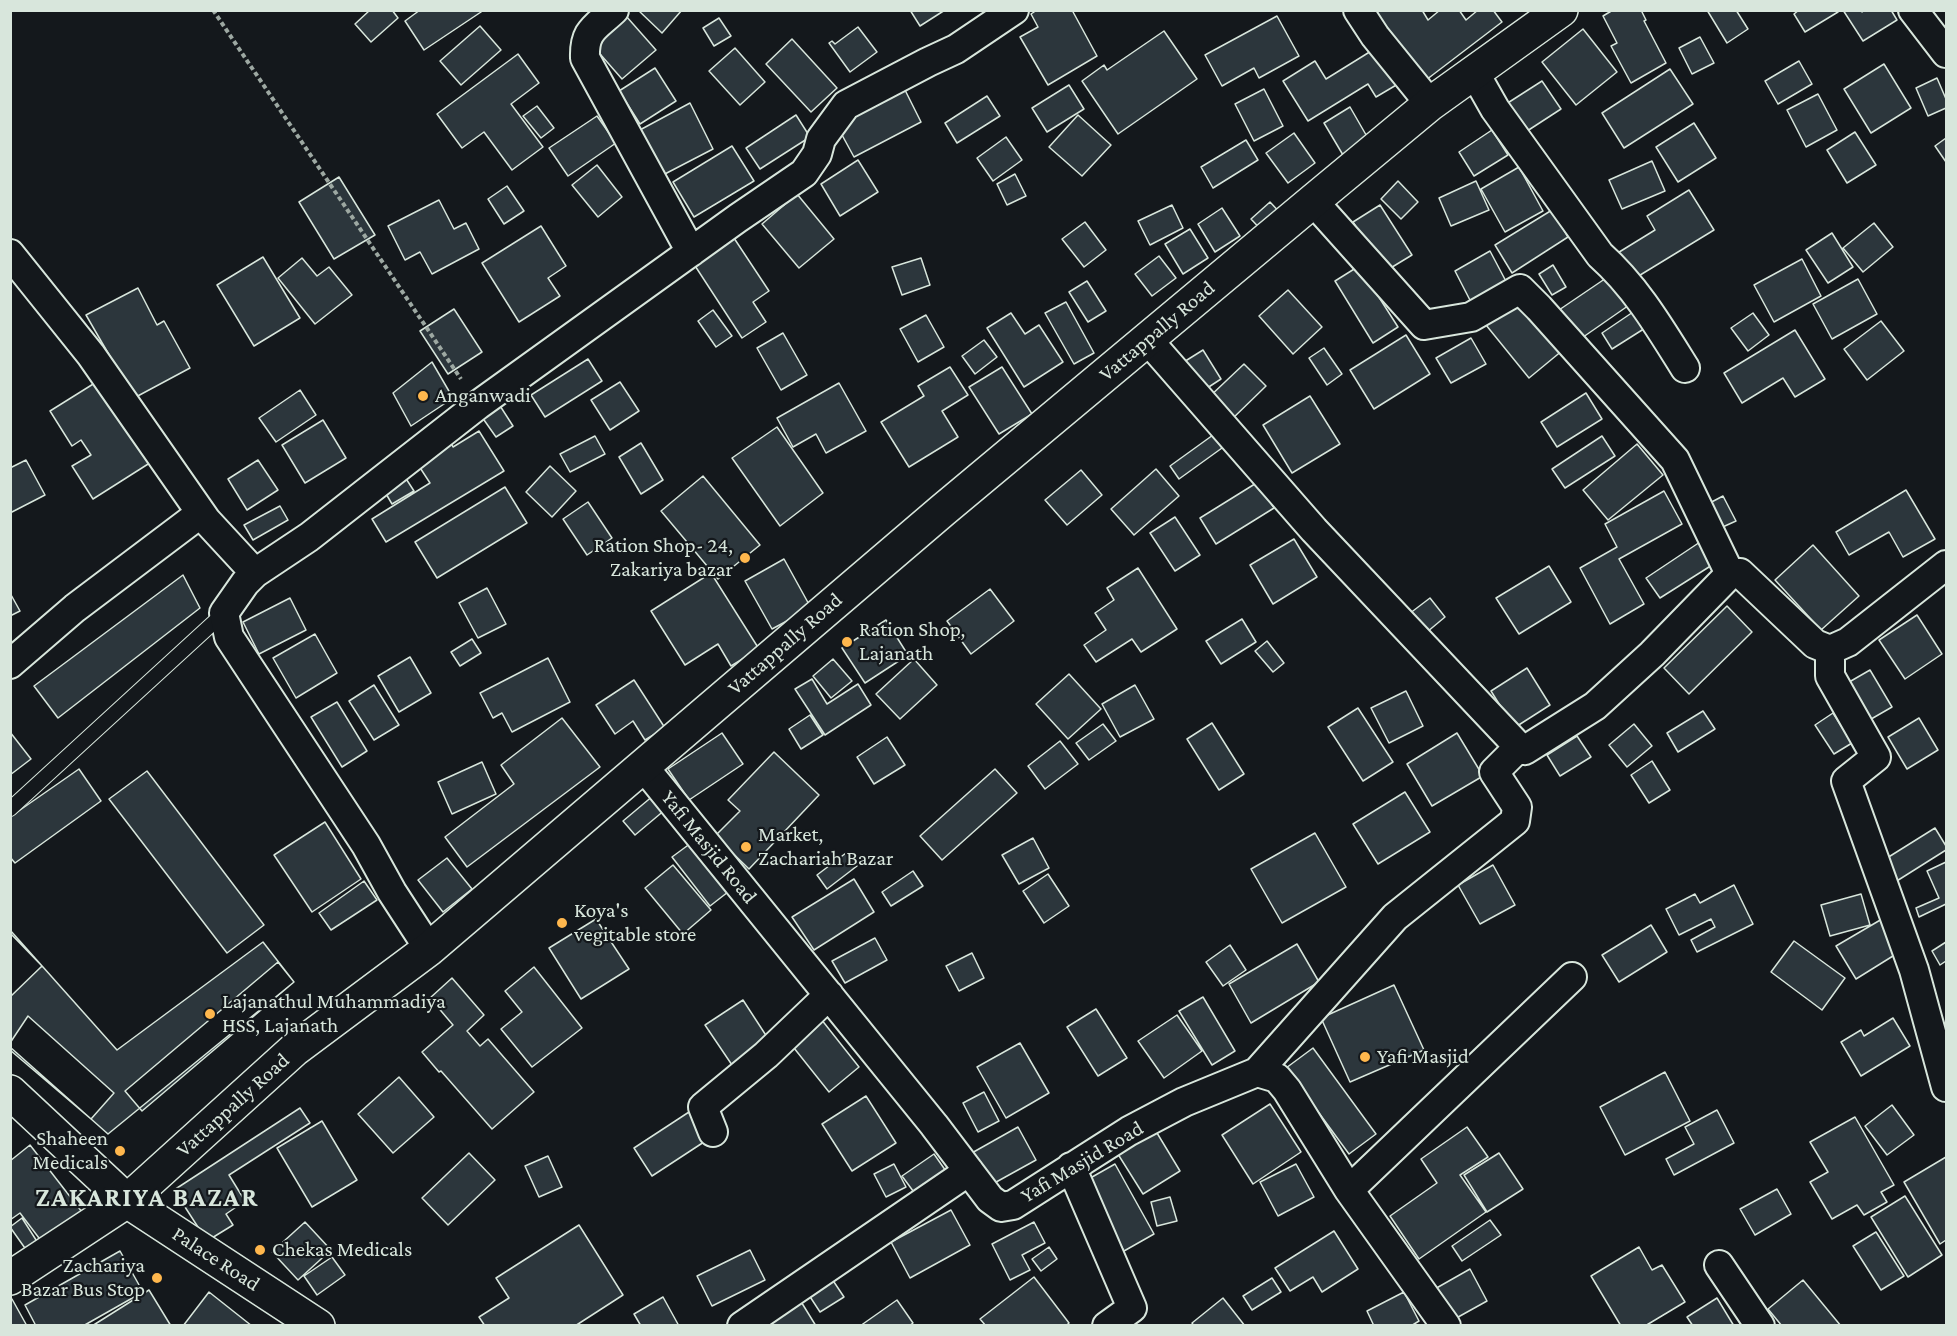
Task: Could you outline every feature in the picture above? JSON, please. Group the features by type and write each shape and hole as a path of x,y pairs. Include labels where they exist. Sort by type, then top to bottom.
{"main road":[{"name":"Vattappally Road","path":"10,1278 127,1201 295,1049 429,949 943,510 1313,201 1430,104 1561,10"},
{"name":"Palace Road","path":"10,1092 127,1201 318,1326"}],"street":[{"path":"614,10 587,35 584,44 585,58 692,252"},
{"path":"429,949 392,892 366,845 229,637 224,613 255,573 309,537 478,405 804,173 817,154 821,139 846,105 956,49 1014,10"},
{"path":"1358,10 1375,36 1430,104"},
{"path":"1913,10 1947,52"},
{"path":"1474,72 1495,109 1600,255 1619,271 1657,322 1685,368"},
{"path":"1313,201 1424,325 1471,317 1520,289 1675,460 1730,574"},
{"path":"10,254 92,355 201,513 255,573"},
{"path":"1147,339 1314,530 1519,747 1525,750 1595,706 1652,654 1730,574 1740,573 1815,644 1830,650 1848,642 1947,565"},
{"path":"10,664 75,608 201,513"},
{"path":"1830,650 1830,676 1876,757 1846,781 1914,970 1947,1087"},
{"path":"1446,1326 1349,1190 1277,1078 1257,1072 1395,917 1515,821 1517,807 1494,772 1519,747"},
{"name":"Yafi Masjid Road","path":"643,766 829,995 990,1199 1000,1207 1013,1204 1129,1131 1184,1102 1257,1072"},
{"path":"1349,1190 1572,977"},
{"path":"713,1132 703,1107 766,1055 829,995"},
{"path":"1071,1167 1132,1308 1107,1326"},
{"path":"742,1326 969,1171"},
{"path":"1719,1265 1760,1326"}],"lane":[{"path":"10,809 224,613"}],"path":[{"path":"213,10 478,405"}],"building":[{"path":"370,10 392,10 398,18 371,42 355,24"},
{"path":"420,10 484,10 424,50 405,21"},
{"path":"638,10 682,10 662,33"},
{"path":"910,10 945,10 920,26"},
{"path":"1037,10 1072,10 1097,56 1048,85 1020,37 1038,27 1031,14"},
{"path":"1374,10 1422,10 1428,20 1440,10 1459,10 1466,20 1478,10 1493,10 1502,22 1426,80"},
{"path":"1613,10 1641,10 1646,20 1644,21 1666,63 1631,83 1611,46 1617,43 1603,16"},
{"path":"1707,10 1736,10 1748,29 1727,43"},
{"path":"1799,10 1837,10 1838,12 1805,32 1794,14"},
{"path":"1843,10 1861,10 1862,12 1891,10 1897,20 1863,41"},
{"path":"626,16 656,50 622,79 593,46"},
{"path":"1277,16 1299,56 1259,78 1254,68 1222,86 1205,55"},
{"path":"719,18 731,36 714,46 703,28"},
{"path":"480,26 501,50 461,85 440,61"},
{"path":"858,27 877,52 850,72 829,43 832,41 835,44"},
{"path":"1583,29 1617,72 1576,105 1542,62"},
{"path":"1164,31 1197,79 1118,134 1082,81 1104,65 1107,70"},
{"path":"1700,37 1714,63 1692,74 1679,48"},
{"path":"792,39 837,88 811,112 766,64"},
{"path":"735,48 765,82 740,105 709,71"},
{"path":"1376,48 1398,84 1376,97 1368,84 1308,121 1283,81 1315,61 1326,79"},
{"path":"518,54 539,83 511,104 543,147 512,170 484,132 462,148 437,114"},
{"path":"1799,61 1812,84 1778,104 1765,81"},
{"path":"1884,64 1911,108 1871,133 1844,89"},
{"path":"655,68 676,101 640,124 619,91"},
{"path":"1670,69 1693,104 1624,148 1602,113"},
{"path":"1937,78 1946,99 1946,108 1928,116 1916,88"},
{"path":"1542,81 1561,109 1521,135 1503,106"},
{"path":"1069,85 1084,109 1047,132 1032,108"},
{"path":"904,88 921,122 854,157 836,124"},
{"path":"1264,89 1283,126 1254,141 1235,104"},
{"path":"1818,94 1837,130 1806,147 1787,110"},
{"path":"987,96 1000,116 957,143 945,123"},
{"path":"690,103 713,149 661,176 638,131"},
{"path":"537,106 554,128 541,138 523,116"},
{"path":"1350,107 1369,140 1343,155 1324,123"},
{"path":"796,115 810,137 760,169 746,148"},
{"path":"1078,115 1111,145 1082,176 1049,147"},
{"path":"597,116 616,143 568,176 549,148"},
{"path":"1694,123 1716,158 1678,182 1656,147"},
{"path":"1492,130 1508,155 1474,176 1459,152"},
{"path":"1855,132 1876,165 1847,183 1827,150"},
{"path":"1294,133 1315,163 1288,183 1266,153"},
{"path":"1006,137 1022,160 993,181 977,158"},
{"path":"1946,138 1946,162 1935,146"},
{"path":"1246,140 1258,160 1213,188 1201,167"},
{"path":"732,146 754,181 694,217 673,182"},
{"path":"858,160 878,192 840,216 821,184"},
{"path":"1652,161 1665,191 1622,209 1609,180"},
{"path":"597,165 622,197 598,217 572,185"},
{"path":"1519,167 1543,211 1505,232 1481,189"},
{"path":"1015,174 1026,196 1007,205 997,184"},
{"path":"339,177 375,235 334,259 299,202"},
{"path":"1398,181 1418,202 1401,219 1381,199"},
{"path":"1476,181 1489,210 1451,226 1439,198"},
{"path":"507,186 524,211 504,224 488,199"},
{"path":"1689,190 1714,230 1632,280 1616,254 1655,230 1647,216"},
{"path":"797,194 834,239 799,268 762,224"},
{"path":"439,200 454,229 466,223 479,249 432,274 420,252 405,260 388,226"},
{"path":"1270,202 1284,217 1265,234 1251,219"},
{"path":"1172,205 1183,228 1150,245 1138,221"},
{"path":"1380,205 1412,255 1384,272 1353,222"},
{"path":"1222,208 1240,236 1215,252 1198,224"},
{"path":"1552,210 1568,237 1512,273 1495,245"},
{"path":"1085,222 1106,250 1084,267 1062,239"},
{"path":"1874,223 1893,247 1863,272 1843,248"},
{"path":"541,226 566,266 548,278 560,296 519,322 482,263"},
{"path":"728,229 769,291 753,302 766,322 742,338 688,255"},
{"path":"1190,229 1208,258 1183,274 1165,244"},
{"path":"1832,233 1853,267 1828,283 1806,250"},
{"path":"1490,251 1509,287 1473,306 1455,271"},
{"path":"1159,256 1176,278 1152,296 1135,274"},
{"path":"263,257 300,318 254,346 217,285"},
{"path":"302,258 317,276 329,267 352,295 315,324 278,278"},
{"path":"921,258 930,285 902,295 892,267"},
{"path":"1802,259 1821,296 1774,322 1754,285"},
{"path":"1553,265 1566,287 1552,295 1539,274"},
{"path":"1359,266 1398,327 1373,343 1335,281"},
{"path":"1615,272 1635,301 1576,342 1556,312"},
{"path":"1858,279 1877,314 1832,339 1813,304"},
{"path":"1087,281 1106,311 1088,322 1069,292"},
{"path":"138,288 157,325 164,321 190,368 134,398 86,315"},
{"path":"1288,290 1322,327 1293,354 1259,316"},
{"path":"1520,298 1563,350 1529,378 1486,325"},
{"path":"1066,302 1094,353 1074,364 1045,313"},
{"path":"1639,308 1650,325 1612,349 1602,333"},
{"path":"454,309 482,352 448,374 420,331"},
{"path":"713,310 732,336 716,347 698,321"},
{"path":"1011,313 1025,334 1039,325 1063,362 1024,387 987,328"},
{"path":"1753,313 1769,335 1748,351 1731,328"},
{"path":"926,315 944,347 918,362 900,329"},
{"path":"1881,321 1904,351 1867,380 1844,349"},
{"path":"1795,330 1825,379 1795,397 1783,378 1742,403 1724,373"},
{"path":"783,333 807,375 781,390 757,348"},
{"path":"1406,335 1430,374 1374,409 1350,370"},
{"path":"1471,338 1486,364 1451,383 1436,358"},
{"path":"984,340 997,357 975,374 962,356"},
{"path":"1324,348 1342,374 1327,385 1309,358"},
{"path":"1203,350 1221,379 1198,394 1179,365"},
{"path":"588,359 602,381 545,417 531,395"},
{"name":"Anganwadi","path":"432,362 453,398 411,426 393,393"},
{"path":"1244,364 1266,386 1229,422 1207,399"},
{"path":"950,367 968,395 942,411 958,437 909,467 881,422 924,396 918,386"},
{"path":"1002,367 1032,414 999,434 969,387"},
{"path":"98,381 156,459 93,499 72,466 91,455 81,440 72,446 50,411"},
{"path":"620,382 639,411 610,430 591,400"},
{"path":"839,383 866,431 826,453 816,434 793,447 777,418"},
{"path":"300,390 316,415 276,442 259,418"},
{"path":"1586,393 1602,419 1557,447 1541,422"},
{"path":"1310,396 1340,444 1292,473 1263,425"},
{"path":"495,398 513,426 496,437 477,410"},
{"path":"323,420 346,458 305,483 282,445"},
{"path":"777,427 823,493 780,526 732,458"},
{"path":"479,431 504,471 386,542 372,519 430,483 415,460 449,439 453,447"},
{"path":"1213,435 1222,448 1179,479 1170,466"},
{"path":"595,436 605,454 570,472 560,454"},
{"path":"1602,436 1615,456 1565,488 1552,469"},
{"path":"641,443 663,480 641,494 619,457"},
{"path":"1637,444 1663,475 1608,520 1583,490"},
{"path":"26,460 45,495 10,513 10,468"},
{"path":"258,460 278,490 247,510 228,479"},
{"path":"550,466 576,491 552,517 526,492"},
{"path":"1156,469 1179,496 1134,535 1111,509"},
{"path":"1081,470 1102,495 1067,525 1045,500"},
{"path":"403,474 414,491 392,504 382,487"},
{"path":"703,476 760,545 718,579 661,511"},
{"path":"1258,482 1274,508 1216,544 1200,518"},
{"path":"505,487 527,523 437,578 415,542"},
{"path":"1906,490 1935,539 1903,557 1889,532 1849,555 1836,532"},
{"path":"1664,491 1682,524 1619,559 1644,604 1610,624 1580,568 1617,547 1605,524"},
{"path":"1723,496 1736,521 1716,530 1704,506"},
{"path":"588,502 612,538 587,555 563,519"},
{"path":"280,506 288,520 253,540 244,525"},
{"path":"1175,517 1200,555 1175,571 1150,533"},
{"path":"1706,538 1720,560 1660,598 1646,578"},
{"path":"1294,539 1317,577 1273,604 1250,565"},
{"path":"1813,545 1859,596 1821,630 1775,580"},
{"path":"784,559 811,608 772,629 745,581"},
{"path":"1549,566 1571,602 1519,634 1496,598"},
{"path":"1138,568 1177,629 1141,652 1132,639 1096,662 1084,645 1106,630 1095,613 1114,600 1107,588"},
{"path":"711,573 759,649 731,666 718,644 685,665 651,611"},
{"path":"183,575 200,608 58,718 34,686"},
{"path":"487,588 506,624 478,638 459,603"},
{"path":"990,589 1014,621 971,654 947,621"},
{"path":"10,593 20,611 10,616"},
{"path":"290,598 306,630 259,654 243,622"},
{"path":"1430,598 1445,617 1421,637 1405,617"},
{"path":"1727,606 1752,632 1689,694 1664,668"},
{"path":"1917,615 1942,654 1905,679 1879,640"},
{"path":"1242,619 1256,642 1221,664 1206,641"},
{"path":"886,620 908,655 865,683 842,648"},
{"path":"315,634 337,673 296,698 273,658"},
{"path":"472,639 481,653 460,666 451,652"},
{"path":"1267,641 1284,663 1273,672 1255,651"},
{"path":"410,657 431,693 399,712 378,676"},
{"path":"548,658 570,702 512,732 502,713 493,718 480,693"},
{"path":"833,659 852,681 831,698 813,676"},
{"path":"914,659 937,685 900,719 876,694"},
{"path":"1527,668 1550,705 1514,728 1491,691"},
{"path":"1870,670 1892,707 1866,722 1844,685"},
{"path":"1069,674 1101,709 1068,739 1036,704"},
{"path":"812,679 827,704 858,684 871,705 825,735 795,689"},
{"path":"634,680 665,728 645,740 633,721 615,734 596,705"},
{"path":"374,685 399,725 374,740 349,701"},
{"path":"1135,685 1154,719 1120,737 1102,704"},
{"path":"1406,691 1423,726 1389,743 1371,708"},
{"path":"337,702 367,751 342,767 311,717"},
{"path":"1358,708 1393,762 1363,781 1328,727"},
{"path":"1703,711 1715,729 1678,752 1667,733"},
{"path":"1833,713 1852,743 1834,754 1815,725"},
{"path":"810,715 823,735 801,749 789,729"},
{"path":"562,718 600,767 467,867 445,837 514,784 501,765"},
{"path":"1919,718 1938,750 1907,769 1888,737"},
{"path":"1212,723 1244,774 1219,790 1187,739"},
{"path":"1103,724 1116,741 1089,760 1076,743"},
{"path":"1634,724 1652,746 1627,767 1609,745"},
{"path":"10,732 31,759 10,775"},
{"path":"722,733 743,764 689,800 668,769"},
{"path":"1457,733 1483,776 1432,806 1407,764"},
{"path":"1577,736 1591,757 1560,776 1547,755"},
{"path":"887,737 905,765 874,784 857,757"},
{"path":"1060,741 1078,764 1045,789 1028,766"},
{"path":"774,752 819,795 749,869 715,836 740,811 728,800"},
{"path":"1652,761 1670,790 1649,803 1631,775"},
{"path":"482,762 496,794 452,814 438,782"},
{"path":"79,769 101,801 15,863 10,857 10,817"},
{"path":"995,769 1017,793 942,860 920,836"},
{"path":"147,771 264,925 227,953 109,799"},
{"path":"1405,792 1430,832 1378,864 1353,824"},
{"path":"654,795 666,809 635,835 623,821"},
{"path":"325,822 361,879 312,912 274,855"},
{"path":"1935,828 1946,850 1892,884 1879,863"},
{"path":"1315,833 1346,887 1282,923 1251,869"},
{"path":"1033,838 1049,868 1019,884 1002,855"},
{"path":"691,843 728,892 710,906 672,857"},
{"path":"846,853 857,866 827,889 817,875"},
{"path":"447,858 472,889 443,912 418,880"},
{"path":"1946,862 1946,904 1919,917 1916,908 1939,898 1927,871"},
{"path":"673,865 711,910 683,934 645,888"},
{"path":"1493,865 1515,905 1480,924 1458,885"},
{"path":"913,871 923,886 891,906 882,892"},
{"path":"1048,874 1069,906 1044,923 1023,891"},
{"path":"854,879 874,912 814,950 792,917"},
{"path":"364,881 377,900 331,930 319,913"},
{"path":"1734,885 1753,924 1697,952 1691,940 1715,927 1711,919 1679,935 1666,909 1695,894 1700,903"},
{"path":"1861,894 1870,925 1830,936 1821,905"},
{"path":"596,919 629,969 581,999 549,948"},
{"path":"1882,919 1901,951 1856,979 1836,946"},
{"path":"1651,925 1667,952 1619,982 1602,955"},
{"name":"Lajanathul Muhammadiya HSS, Lajanath","path":"10,930 117,1050 263,942 294,982 108,1134 10,1047"},
{"path":"10,933 42,966 10,997"},
{"path":"875,938 887,960 845,983 832,961"},
{"path":"1794,941 1845,978 1822,1010 1771,972"},
{"path":"1946,942 1946,961 1940,965 1932,951"},
{"path":"1297,944 1319,982 1251,1023 1229,984"},
{"path":"1230,945 1246,970 1223,986 1206,962"},
{"path":"972,953 984,978 959,991 946,966"},
{"path":"278,962 294,982 142,1111 125,1091"},
{"path":"534,967 582,1028 532,1067 501,1029 522,1012 505,991"},
{"path":"452,978 484,1015 467,1031 480,1046 488,1039 534,1092 492,1129 422,1052 453,1025 430,998"},
{"path":"1394,985 1424,1050 1350,1082 1321,1018"},
{"path":"1203,997 1235,1051 1212,1065 1179,1011"},
{"path":"743,1000 769,1040 732,1065 705,1025"},
{"path":"1096,1009 1127,1058 1098,1076 1067,1027"},
{"path":"1177,1015 1202,1051 1164,1078 1138,1041"},
{"path":"28,1016 114,1093 91,1119 10,1050 10,1043"},
{"path":"1893,1018 1910,1046 1861,1076 1841,1042 1861,1030 1864,1036"},
{"path":"821,1019 859,1067 829,1092 790,1043"},
{"path":"1020,1043 1049,1093 1006,1118 977,1067"},
{"path":"1313,1048 1376,1134 1349,1154 1286,1068"},
{"path":"1665,1072 1690,1121 1625,1155 1600,1107"},
{"path":"399,1077 434,1117 393,1153 358,1114"},
{"path":"984,1092 999,1121 978,1132 963,1103"},
{"path":"866,1096 896,1143 852,1171 822,1124"},
{"path":"1270,1104 1301,1152 1253,1184 1222,1135"},
{"path":"1892,1105 1914,1135 1887,1155 1865,1126"},
{"path":"300,1108 310,1123 229,1175 245,1201 226,1214 233,1225 207,1241 174,1190"},
{"path":"1717,1110 1734,1143 1674,1175 1666,1159 1694,1144 1685,1127"},
{"path":"689,1112 707,1140 652,1176 634,1148"},
{"path":"1855,1117 1894,1185 1881,1192 1887,1202 1864,1215 1857,1205 1832,1219 1810,1182 1828,1172 1810,1142"},
{"path":"322,1121 357,1180 312,1207 277,1148"},
{"path":"1018,1127 1036,1160 989,1186 970,1154"},
{"path":"1467,1127 1488,1157 1460,1175 1486,1212 1419,1259 1390,1216 1437,1183 1421,1159"},
{"path":"1154,1128 1180,1171 1143,1194 1116,1151"},
{"path":"30,1145 82,1212 42,1242 20,1213 10,1220 10,1161"},
{"path":"469,1153 495,1180 448,1225 422,1198"},
{"path":"1499,1153 1523,1189 1487,1212 1464,1175"},
{"path":"934,1154 948,1174 916,1195 902,1176"},
{"path":"548,1156 562,1187 539,1197 525,1166"},
{"path":"1946,1157 1946,1240 1940,1244 1904,1182"},
{"path":"894,1164 906,1187 886,1197 874,1174"},
{"path":"1115,1164 1154,1234 1124,1251 1085,1181"},
{"path":"1296,1164 1314,1197 1278,1216 1260,1182"},
{"path":"1777,1189 1791,1214 1755,1235 1740,1209"},
{"path":"1905,1196 1942,1255 1908,1277 1871,1217"},
{"path":"1170,1197 1177,1221 1157,1226 1151,1202"},
{"path":"951,1210 970,1245 910,1278 891,1242"},
{"path":"22,1218 38,1243 27,1251 10,1227"},
{"path":"1490,1220 1501,1235 1462,1261 1452,1246"},
{"path":"305,1222 331,1250 298,1280 272,1252"},
{"path":"1034,1222 1045,1243 1022,1255 1030,1270 1010,1280 992,1244"},
{"path":"579,1225 623,1295 575,1326 485,1326 479,1317 509,1298 496,1278"},
{"path":"1334,1231 1358,1269 1322,1292 1313,1277 1290,1291 1275,1268"},
{"path":"1876,1232 1904,1276 1881,1290 1853,1246"},
{"path":"1049,1247 1057,1259 1041,1271 1032,1259"},
{"path":"1639,1247 1652,1270 1662,1265 1685,1302 1645,1326 1621,1326 1591,1276"},
{"path":"750,1250 765,1280 712,1306 697,1276"},
{"path":"120,1251 143,1292 83,1326 36,1326 25,1305"},
{"path":"332,1257 345,1275 317,1295 304,1276"},
{"path":"1470,1269 1487,1301 1451,1321 1433,1290"},
{"path":"828,1273 844,1297 820,1312 805,1289"},
{"path":"1034,1277 1069,1323 1066,1326 986,1326 980,1319"},
{"path":"1272,1278 1281,1292 1252,1310 1243,1296"},
{"path":"1803,1280 1841,1326 1782,1326 1768,1309"},
{"path":"149,1290 171,1326 92,1326"},
{"path":"209,1292 252,1326 183,1326"},
{"path":"1404,1292 1419,1321 1411,1326 1374,1326 1367,1311"},
{"path":"663,1297 679,1326 641,1326 634,1314"},
{"path":"1223,1298 1245,1326 1194,1326 1192,1323"},
{"path":"1717,1298 1734,1326 1693,1326 1687,1317"},
{"path":"12,1299 27,1326 10,1326 10,1300"},
{"path":"800,1300 816,1326 760,1326"},
{"path":"897,1300 913,1323 909,1326 860,1326"}],"place":[{"name":"Anganwadi","path":"423,396"},
{"name":"Ration Shop- 24, Zakariya bazar","path":"745,558"},
{"name":"Ration Shop, Lajanath","path":"847,642"},
{"name":"Market, Zachariah Bazar","path":"746,847"},
{"name":"Koya's vegitable store","path":"562,923"},
{"name":"Lajanathul Muhammadiya HSS, Lajanath","path":"210,1014"},
{"name":"Yafi Masjid","path":"1365,1057"},
{"name":"Shaheen Medicals","path":"120,1151"},
{"name":"Chekas Medicals","path":"260,1250"},
{"name":"Zachariya Bazar Bus Stop","path":"157,1278"}],"district":[{"name":"ZAKARIYA BAZAR","path":"147,1198"}]}
